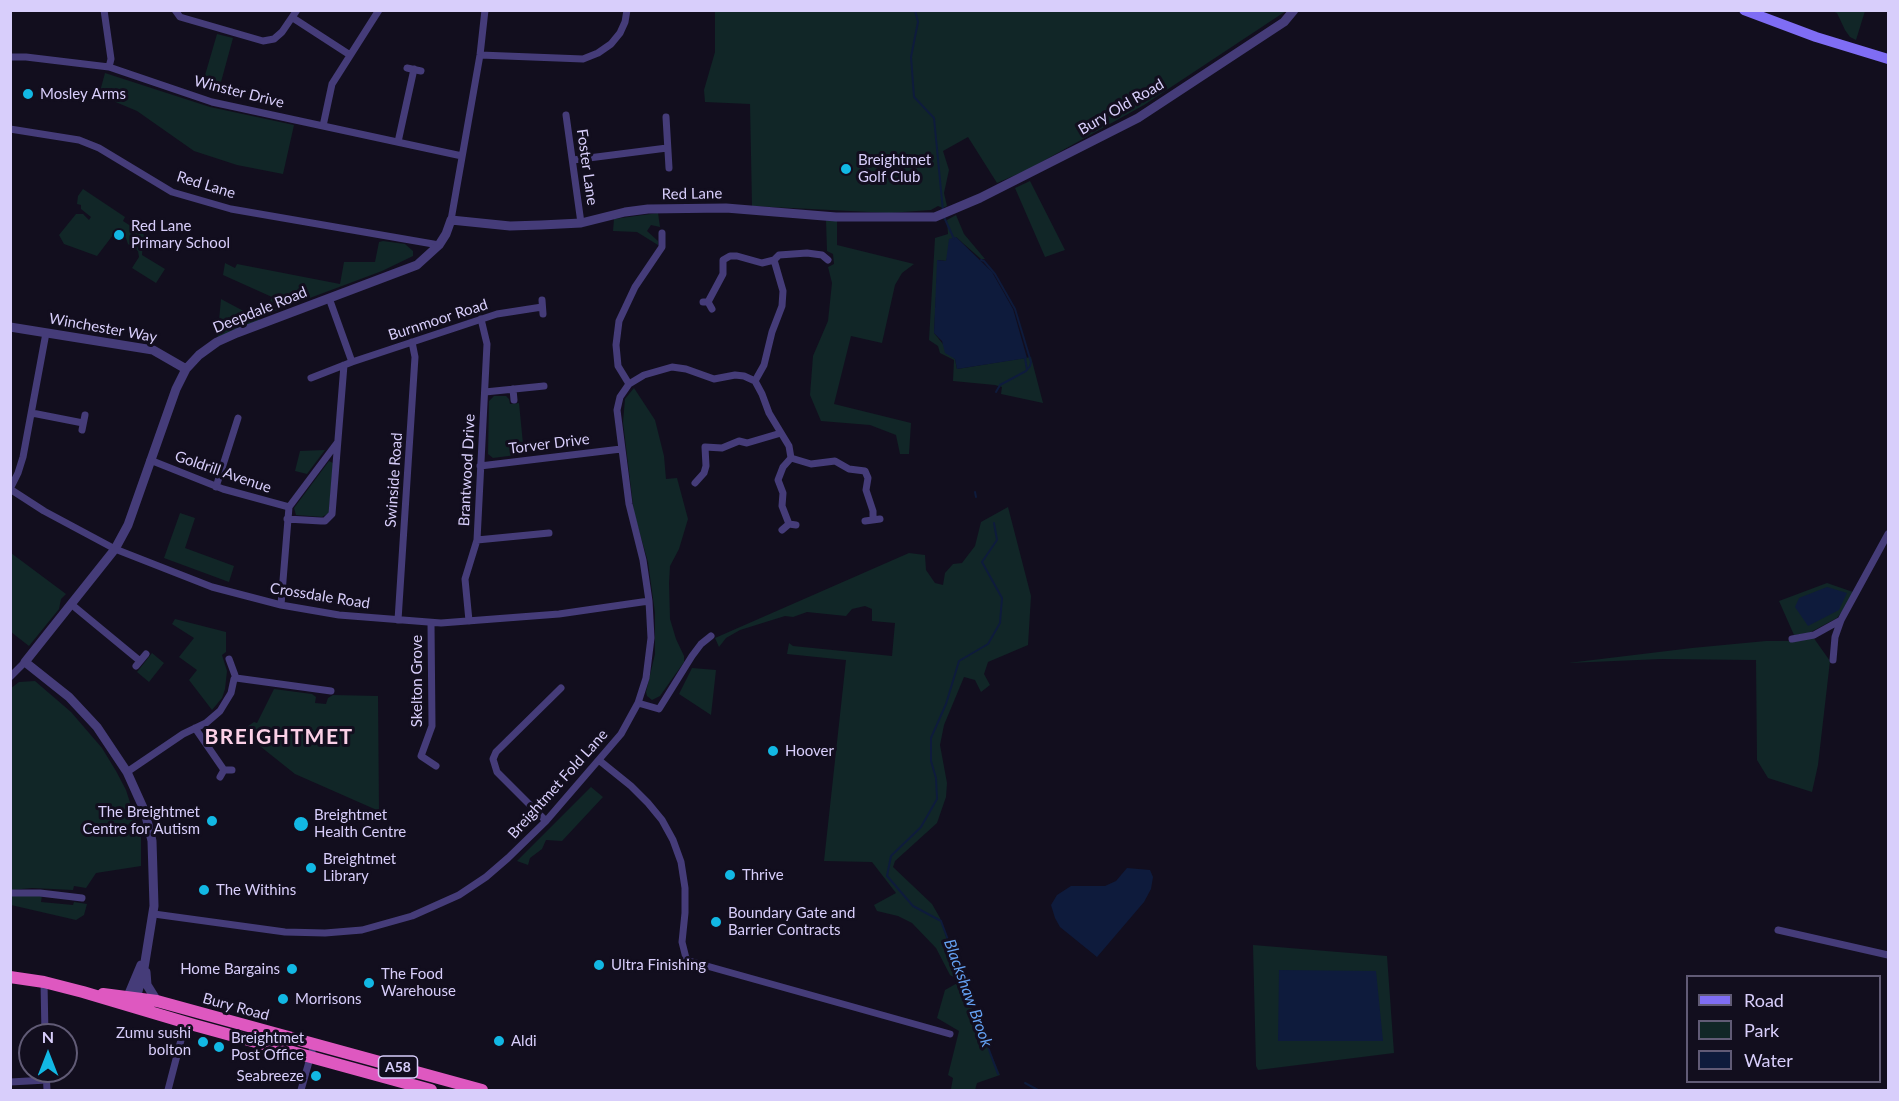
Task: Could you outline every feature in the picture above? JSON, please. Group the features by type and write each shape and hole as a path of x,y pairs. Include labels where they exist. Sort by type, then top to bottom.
{"highway":[{"name":"Bury Road","path":"10,977 44,982 133,1002 310,1058 432,1090"},
{"name":"Bury Road","path":"133,1002 157,1000 482,1090"}],"main road":[{"path":"1744,10 1815,37 1888,58"}],"street":[{"path":"104,10 111,59 109,67"},
{"path":"175,10 180,17 263,41 274,39 295,14 350,55"},
{"path":"323,126 332,84 379,10"},
{"name":"Deepdale Road","path":"25,662 115,549 128,525 176,389 186,369 199,355 216,342 417,265 439,245 451,220 480,55 484,10"},
{"path":"480,55 583,59 598,54 611,44 620,33 627,10"},
{"name":"Bury Old Road","path":"935,217 1138,118 1284,22 1294,10"},
{"name":"Winster Drive","path":"10,57 109,67 212,102 462,156"},
{"path":"398,142 414,69"},
{"name":"Foster Lane","path":"566,115 581,223"},
{"path":"666,117 669,168"},
{"name":"Red Lane","path":"10,129 79,140 99,148 172,192 231,210 439,245"},
{"path":"573,160 667,148"},
{"name":"Red Lane","path":"451,220 510,225 581,223 625,212 673,208 726,208 840,217 935,217"},
{"path":"662,233 662,248 635,287 620,321 616,345 618,366 629,384 652,372 672,367 686,369 714,379 735,375 755,381 769,413 789,446 791,458"},
{"path":"708,304 723,274 723,260 730,256 762,263 774,260 779,255 807,253 822,255 828,260"},
{"path":"755,381 764,365 772,332 782,306 783,291 774,260"},
{"path":"329,298 352,362"},
{"name":"Burnmoor Road","path":"321,385 314,376 481,319 506,312 542,307"},
{"name":"Brantwood Drive","path":"469,621 465,573 477,540 487,344 481,319"},
{"name":"Winchester Way","path":"10,327 153,350 186,369"},
{"path":"10,489 23,457 46,333"},
{"name":"Swinside Road","path":"398,620 415,357 412,342"},
{"path":"287,519 321,521 332,514 344,365"},
{"name":"Breightmet Fold Lane","path":"154,914 285,932 334,933 377,926 412,916 459,895 486,877 546,821 600,761 621,734 638,703 650,656 649,601 643,560 628,504 617,410 621,397 629,384"},
{"path":"485,392 544,386"},
{"path":"513,389 514,400"},
{"path":"32,413 83,423"},
{"path":"216,486 238,418"},
{"path":"695,485 706,466 702,445 722,448 739,441 747,443 781,433"},
{"path":"281,605 289,507 337,443"},
{"name":"Torver Drive","path":"480,466 621,449"},
{"path":"791,458 811,464 834,461 849,469 865,471 868,478 866,490 877,519 865,521"},
{"path":"782,530 793,525 782,506 783,493 778,480 783,466 791,458"},
{"name":"Goldrill Avenue","path":"150,460 216,486 289,507"},
{"name":"Crossdale Road","path":"10,489 44,511 115,549 212,587 281,605 339,615 431,623 559,614 649,601"},
{"path":"477,540 549,533"},
{"path":"1833,660 1835,637 1841,620 1888,534"},
{"path":"71,604 138,664 146,654"},
{"path":"1792,639 1814,635 1841,620"},
{"name":"Skelton Grove","path":"431,623 432,726 422,756 436,765"},
{"path":"638,703 660,709 692,656 711,636"},
{"path":"127,772 220,711 231,693 236,678 229,659"},
{"path":"10,677 25,662 82,710 97,727 127,772 145,812 152,841 154,914 147,952 133,1002"},
{"path":"236,678 322,694 331,691"},
{"path":"546,821 497,772 493,763 496,752 561,688"},
{"path":"532,703 539,710"},
{"path":"195,728 224,770"},
{"path":"600,761 648,803 662,820 673,840 681,862 685,888 682,949 689,961 950,1034"},
{"path":"224,770 232,770"},
{"path":"220,777 224,770"},
{"path":"10,893 40,893 82,898"},
{"path":"1779,930 1888,955"},
{"path":"147,952 145,979 149,990 157,1000"},
{"path":"44,982 45,1023"},
{"path":"168,1090 181,1040"},
{"path":"301,1090 314,1044"}],"green space":[{"name":"Breightmet Golf Club","path":"715,11 1286,11 1144,105 1027,170 997,183 968,137 943,151 949,170 944,193 947,206 943,208 938,206 931,210 889,213 752,206 750,104 705,102 704,90 715,52"},
{"path":"1832,11 1865,11 1856,40 1850,37 1837,13"},
{"path":"217,34 233,38 218,93 201,89"},
{"path":"105,73 210,107 294,125 283,174 237,165 194,151 137,111 99,95"},
{"path":"1030,181 1065,250 1045,257 1015,188"},
{"path":"83,189 125,217 123,221 146,236 143,241 142,255 165,269 156,283 132,268 139,257 138,251 116,231 97,256 64,244 59,235 76,214 83,214 89,220 91,217 81,209 81,205 77,204 78,196"},
{"path":"658,213 660,227 651,225 647,231 658,241 658,245 637,232 613,231 614,219"},
{"path":"956,215 964,234 985,259 981,259 956,237 946,261 938,260 934,333 955,359 957,369 1031,357 1043,403 1001,394 1002,387 995,385 953,381 954,360 940,353 938,346 929,340 935,238 948,234 947,220"},
{"path":"826,220 837,221 837,245 914,264 902,273 895,285 882,343 851,336 834,404 911,423 909,454 900,454 896,435 870,425 821,421 810,395 813,356 828,321 832,283 828,267 834,264 833,254 827,251"},
{"path":"379,242 405,244 413,251 413,256 382,271 267,314 265,313 272,297 223,275 225,263 235,268 237,264 340,284 344,262 375,262"},
{"path":"221,299 266,323 217,342"},
{"path":"634,388 655,420 664,456 666,479 677,478 688,519 679,549 670,566 669,583 670,619 684,656 684,662 660,696 652,700 646,692 655,654 655,613 648,562 634,513 623,422 625,399"},
{"path":"494,396 506,396 510,404 519,403 524,454 493,458 488,454 489,401"},
{"path":"325,450 307,474 295,471 300,451"},
{"path":"329,461 333,463 329,513 322,517 296,515 294,508"},
{"path":"1008,507 1031,596 1028,645 988,662 984,674 990,685 981,692 975,680 964,677 944,725 940,745 947,783 946,797 937,823 895,861 893,867 932,904 940,918 961,981 950,975 936,948 912,923 898,916 877,911 874,905 896,893 872,862 824,861 846,660 787,654 789,643 793,646 892,656 895,623 872,621 872,609 865,606 852,609 846,616 807,612 793,617 785,616 740,630 726,638 719,647 715,638 909,553 925,555 926,570 935,583 943,585 945,573 953,564 962,563 975,546 981,522"},
{"path":"180,513 195,518 185,548 234,566 229,582 164,558"},
{"path":"11,553 66,594 61,599 59,609 29,646 11,632"},
{"path":"1827,583 1853,592 1842,612 1837,618 1809,633 1794,635 1779,601"},
{"path":"175,619 226,632 226,652 222,655 227,671 225,689 222,698 212,710 189,680 197,670 179,657 194,638 172,624"},
{"path":"1813,637 1830,661 1818,765 1812,792 1768,778 1757,760 1756,660 1661,659 1568,663 1692,648 1766,641 1800,641"},
{"path":"152,653 164,663 149,682 137,672"},
{"path":"692,668 716,670 711,715 679,694"},
{"path":"35,681 71,712 102,748 116,771 126,790 141,837 141,866 96,873 86,888 74,886 73,890 32,888 11,890 10,689 19,682"},
{"path":"274,689 312,694 316,697 315,703 326,704 328,698 333,695 378,696 379,811 295,774 241,731 254,722 257,723"},
{"path":"591,787 603,797 562,841 546,840 542,849 530,858 528,865 517,861"},
{"path":"11,894 42,895 41,902 87,904 84,915 76,920 11,905"},
{"path":"1253,945 1387,956 1394,1053 1258,1070 1256,1066"},
{"path":"961,981 1000,1075 977,1083 975,1090 951,1089 953,1078 948,1075 959,1031 937,1018 945,990"}],"water":[{"path":"956,237 992,272 1013,309 1027,358 957,369 955,359 945,353 942,341 934,333 937,260 946,261 949,239"},
{"path":"1827,587 1847,593 1839,610 1808,626 1795,607 1799,598"},
{"path":"1127,868 1150,870 1153,877 1151,889 1144,902 1097,957 1060,927 1051,905 1057,895 1071,886 1105,886 1116,881"},
{"path":"1279,970 1376,971 1383,1041 1278,1041"}],"waterway":[{"name":"Blackshaw Brook","path":"915,10 918,22 911,57 914,97 934,118 943,211"},
{"name":"Blackshaw Brook","path":"944,217 954,239"},
{"name":"Blackshaw Brook","path":"981,260 995,274 1015,309 1031,362 1026,371 1000,385 996,392"},
{"path":"1025,358 1027,370"},
{"name":"Blackshaw Brook","path":"975,492 976,497"},
{"name":"Blackshaw Brook","path":"994,523 997,540 982,562 1002,598 1000,623 988,644 959,661 946,704 931,738 931,761 936,778 937,799 921,827 891,856 887,876 913,906 941,921 998,1074"},
{"name":"Blackshaw Brook","path":"1025,1083 1038,1090"}],"place":[{"name":"Mosley Arms","path":"28,94"},
{"name":"Breightmet Golf Club","path":"846,169"},
{"name":"Red Lane Primary School","path":"119,235"},
{"name":"Hoover","path":"773,751"},
{"name":"The Breightmet Centre for Autism","path":"212,821"},
{"name":"Breightmet Health Centre","path":"301,824"},
{"name":"Breightmet Library","path":"311,868"},
{"name":"Thrive","path":"730,875"},
{"name":"The Withins","path":"204,890"},
{"name":"Boundary Gate and Barrier Contracts","path":"716,922"},
{"name":"Ultra Finishing","path":"599,965"},
{"name":"Home Bargains","path":"292,969"},
{"name":"The Food Warehouse","path":"369,983"},
{"name":"Morrisons","path":"283,999"},
{"name":"Aldi","path":"499,1041"},
{"name":"Zumu sushi bolton","path":"203,1042"},
{"name":"Breightmet Post Office","path":"219,1047"},
{"name":"Seabreeze","path":"316,1076"}],"district":[{"name":"BREIGHTMET","path":"279,737"}]}
